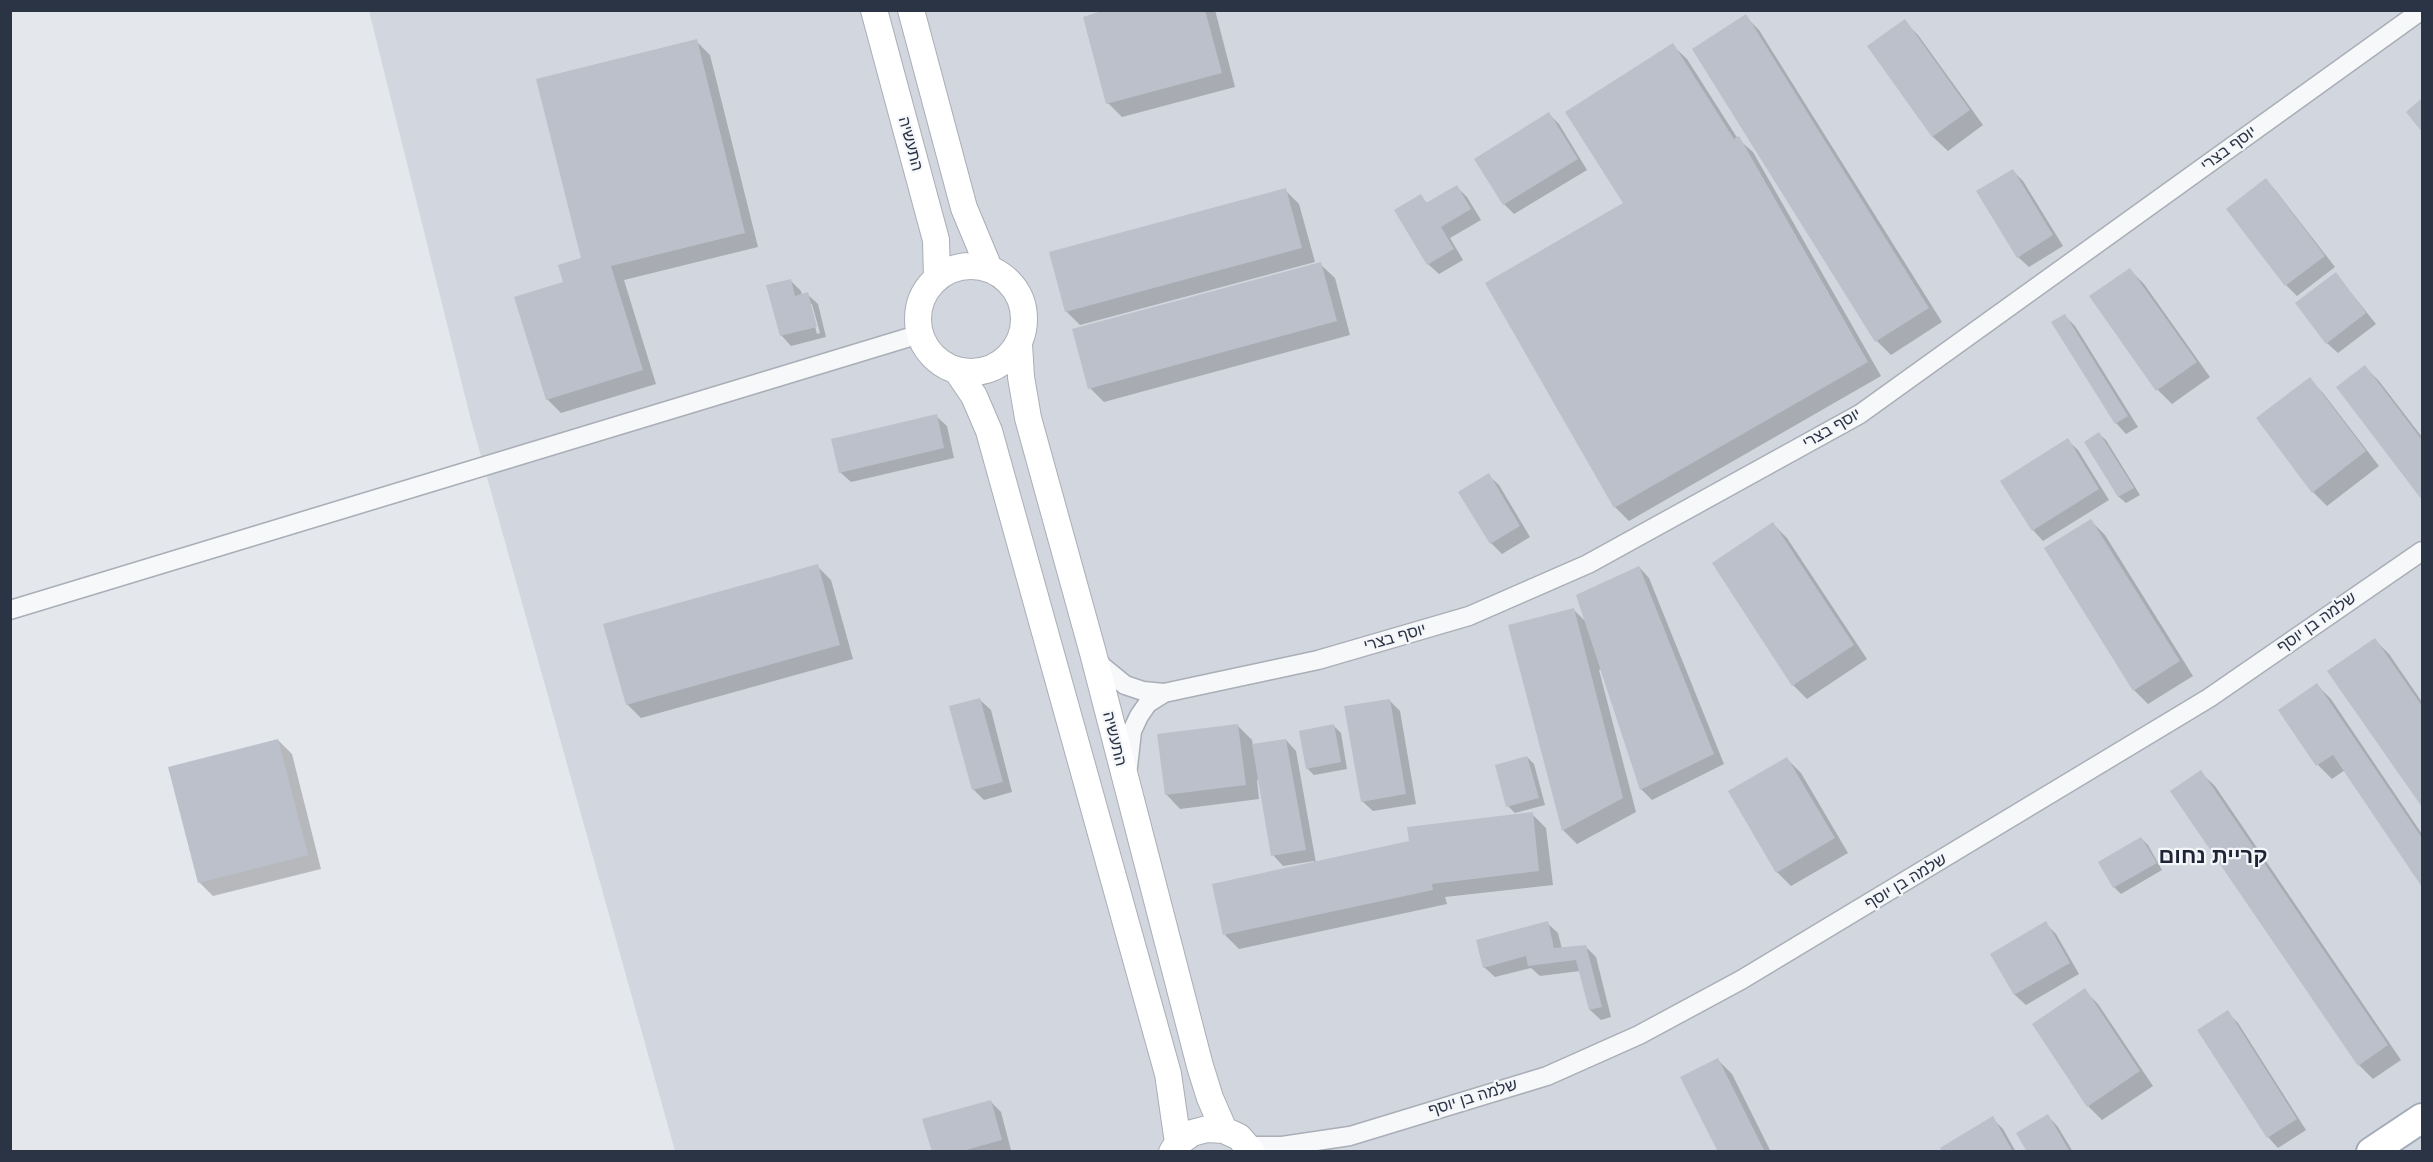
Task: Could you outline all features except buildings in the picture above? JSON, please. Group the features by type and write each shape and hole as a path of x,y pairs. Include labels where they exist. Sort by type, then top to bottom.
{"main road":[{"path":"2371,1152 2422,1118"}],"street":[{"name":"התעשיה","path":"874,10 936,240 937,278"},
{"path":"911,10 964,208 989,268"},
{"name":"יוסף בצרי","path":"1093,653 1103,667 1125,685 1143,691 1164,693 1318,660 1469,616 1588,564 1860,414 2413,13"},
{"path":"971,265 989,268 1005,277 1017,291 1024,308 1025,326 1019,344 1008,359 993,369 975,373 957,371 940,363 927,351 920,334 918,318 920,303 927,289 937,278 953,269 971,265"},
{"path":"10,610 920,334"},
{"name":"התעשיה","path":"1019,344 1021,377 1028,418 1093,653 1200,1066 1210,1098 1224,1130"},
{"path":"957,371 974,396 989,431 1168,1074 1175,1147"},
{"name":"שלמה בן יוסף","path":"1315,1152 1350,1136 1547,1076 1639,1035 1741,981 2209,698 2422,551"},
{"path":"1127,788 1128,749 1132,731 1148,703 1164,693"},
{"path":"1175,1147 1192,1133 1207,1129 1224,1130 1239,1137 1250,1149"},
{"name":"שלמה בן יוסף","path":"1250,1149 1350,1136"}],"shaded area":[{"path":"369,11 2422,11 2422,1151 675,1151 471,420"}],"district":[{"name":"קריית נחום","path":"2213,857"}]}
